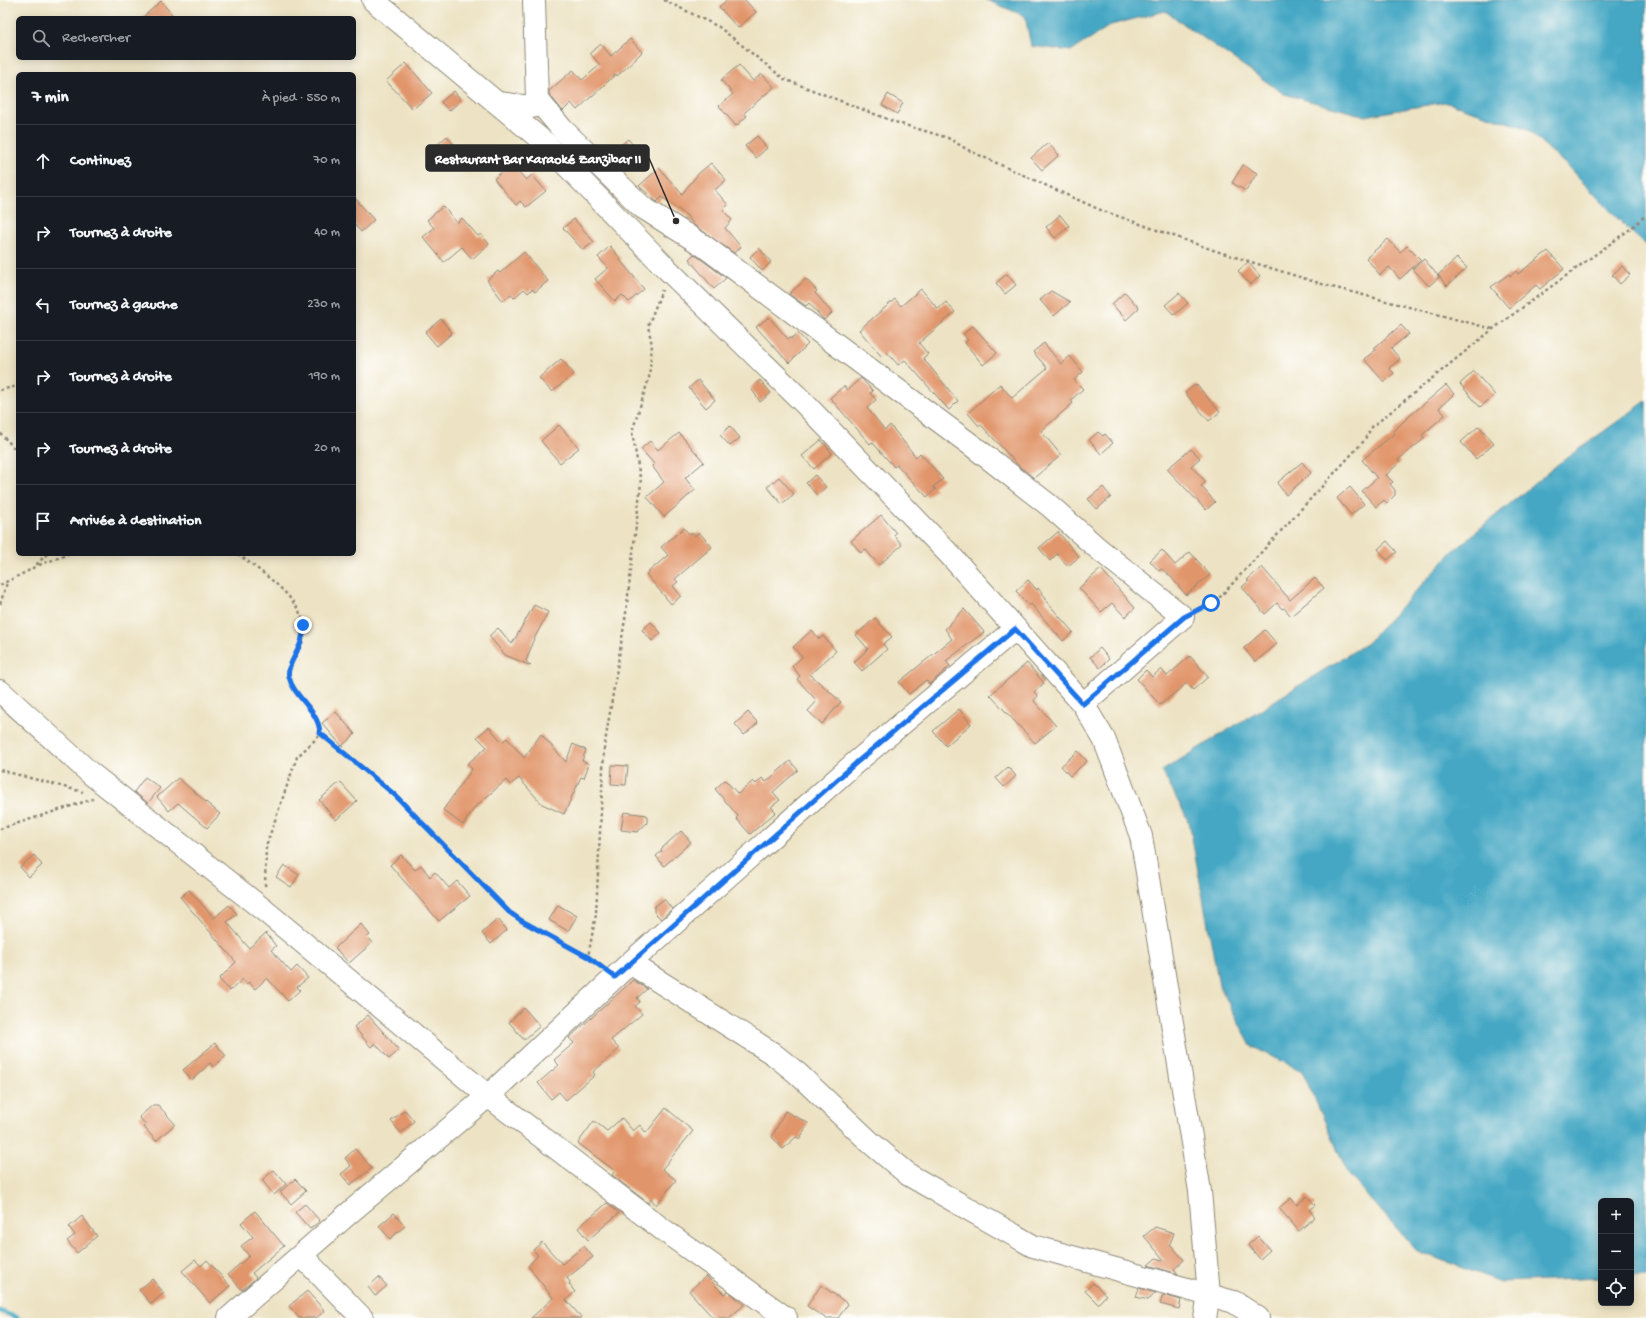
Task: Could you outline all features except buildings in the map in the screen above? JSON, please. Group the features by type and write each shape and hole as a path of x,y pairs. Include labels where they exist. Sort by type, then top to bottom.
{"street":[{"path":"373,0 542,139 666,268 805,404 950,555 1083,704 1104,739 1141,836 1200,1192 1209,1295 1205,1318"},
{"path":"498,103 531,107 536,106 538,101 534,0"},
{"path":"538,101 562,129 645,210 704,246 968,442 1050,506 1095,546 1184,617 1083,704"},
{"path":"562,129 611,202 616,215"},
{"path":"645,245 670,226"},
{"path":"229,1318 302,1256 348,1214 488,1096 623,970 856,763 1015,629"},
{"path":"0,691 90,773 265,911 488,1096 662,1228 786,1318"},
{"path":"623,970 772,1053 797,1073 909,1175 1038,1248 1240,1304 1258,1318"},
{"path":"302,1256 362,1318"}],"path":[{"path":"664,0 719,27 784,79 895,122 948,138 968,150 1098,209 1213,250 1325,285 1493,329"},
{"path":"1184,617 1220,597 1363,442 1372,427 1493,329 1629,230 1646,215"},
{"path":"588,957 596,914 604,749 626,613 641,483 632,432 649,378 652,345 648,326 664,284 666,268"},
{"path":"0,390 16,386"},
{"path":"0,433 16,450"},
{"path":"37,566 45,556"},
{"path":"0,585 7,583 37,566 64,556"},
{"path":"241,556 286,592 298,611 303,625 304,635 289,667 288,675 293,688 313,713 319,725 320,733 395,795 509,912 522,921 588,957 623,970"},
{"path":"0,604 7,583"},
{"path":"265,911 266,846 297,757 320,733"},
{"path":"0,770 87,794"},
{"path":"0,829 95,799"}],"water":[{"path":"986,0 1646,0 1646,245 1629,230 1565,164 1526,128 1444,102 1365,116 1284,94 1165,11 1111,25 1071,51 1031,46 1025,16"},
{"path":"1646,401 1646,1276 1634,1277 1634,1198 1598,1198 1598,1278 1501,1282 1417,1251 1349,1175 1302,1071 1251,1046 1219,985 1189,822 1162,771 1367,643 1454,550 1558,464"}],"waterway":[{"path":"0,1311 18,1318"}],"place":[{"name":"Restaurant Bar Karaoké Zanzibar II","path":"676,221"}],"route":[{"path":"303,625 303,639 289,667 288,675 293,688 313,713 319,725 320,733 334,743 395,795 460,864 509,912 522,921 588,957 615,977 856,763 1015,629 1083,704 1184,617 1211,603"}]}
